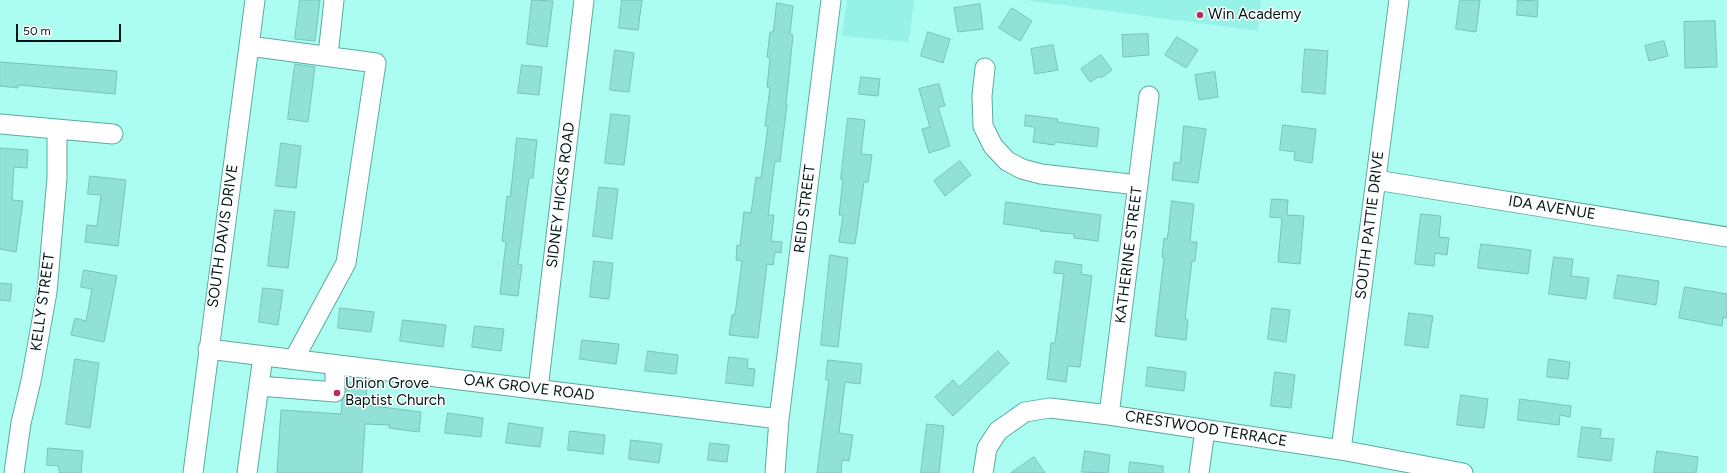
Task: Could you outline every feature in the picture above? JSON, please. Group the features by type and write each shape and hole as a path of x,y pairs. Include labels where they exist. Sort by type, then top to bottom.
{"street":[{"name":"SOUTH DAVIS DRIVE","path":"192,473 255,0"},
{"path":"328,55 334,0"},
{"name":"SIDNEY HICKS ROAD","path":"538,389 584,0"},
{"name":"REID STREET","path":"775,473 778,419 831,0"},
{"name":"SOUTH PATTIE DRIVE","path":"1342,450 1399,0"},
{"path":"249,46 328,55 376,63 346,263 294,359"},
{"path":"985,68 982,96 983,126 993,146 1007,161 1022,169 1041,174 1138,185"},
{"name":"KATHERINE STREET","path":"1109,415 1149,96"},
{"path":"0,124 113,134"},
{"name":"KELLY STREET","path":"14,473 21,423 31,381 48,292 57,178 57,128"},
{"name":"IDA AVENUE","path":"1376,180 1727,237"},
{"name":"OAK GROVE ROAD","path":"208,349 778,419"},
{"path":"247,473 263,356"},
{"path":"259,386 335,392 335,364"},
{"name":"CRESTWOOD TERRACE","path":"983,473 987,448 998,431 1025,412 1050,408 1109,415 1342,450 1463,473"},
{"path":"1199,473 1204,430"}],"shaded area":[{"path":"847,0 914,0 909,42 842,36"},
{"name":"Win Academy","path":"1025,0 1261,0 1258,31"}],"building":[{"path":"300,0 320,0 315,41 295,39"},
{"path":"532,0 553,1 547,47 527,44"},
{"path":"622,0 642,0 638,30 619,28"},
{"path":"1460,0 1480,0 1476,32 1456,29"},
{"path":"1518,0 1538,1 1537,17 1517,15"},
{"path":"777,3 793,6 790,34 793,35 787,104 780,162 775,161 768,215 774,215 771,241 782,242 781,253 775,252 773,265 767,264 758,338 729,335 732,315 735,315 742,261 736,260 737,245 740,246 744,212 751,213 756,177 761,178 768,126 765,126 770,88 767,87 770,58 767,57 770,32 773,32"},
{"path":"980,4 983,29 958,32 954,8"},
{"path":"1012,8 1032,21 1020,41 999,28"},
{"path":"1715,21 1717,67 1685,68 1684,22"},
{"path":"928,32 950,39 943,63 921,56"},
{"path":"1148,34 1149,55 1123,57 1122,35"},
{"path":"1177,37 1198,50 1186,68 1165,55"},
{"path":"1664,41 1668,56 1649,61 1645,46"},
{"path":"1053,45 1058,70 1035,74 1031,49"},
{"path":"1305,49 1328,51 1325,94 1302,92"},
{"path":"615,50 634,53 629,92 610,90"},
{"path":"1101,55 1112,70 1101,78 1100,76 1090,82 1081,69"},
{"path":"0,62 117,71 115,94 18,85 18,88 0,86"},
{"path":"295,64 315,67 308,122 288,119"},
{"path":"522,65 542,67 539,95 518,93"},
{"path":"1215,72 1218,97 1199,100 1195,75"},
{"path":"861,77 880,79 878,96 859,94"},
{"path":"939,84 945,106 938,107 950,146 929,153 922,129 930,127 919,89"},
{"path":"611,114 630,116 624,165 605,163"},
{"path":"1026,115 1058,119 1057,122 1099,128 1097,147 1055,142 1054,145 1033,142 1035,127 1025,126"},
{"path":"848,118 865,120 861,154 872,155 868,182 864,182 855,244 839,242 843,215 839,215 843,179 841,179"},
{"path":"1283,125 1316,129 1312,163 1294,160 1295,152 1280,150"},
{"path":"1184,126 1206,129 1198,183 1172,180 1174,162 1180,163"},
{"path":"517,138 537,140 533,178 529,178 518,264 522,265 518,296 500,294 506,242 502,241 507,196 510,197"},
{"path":"281,143 301,146 296,188 276,186"},
{"path":"0,148 28,150 27,168 14,167 12,200 23,201 16,252 0,249"},
{"path":"960,161 971,175 945,196 934,181"},
{"path":"90,176 126,180 118,246 85,242 87,225 97,226 101,195 88,194"},
{"path":"599,187 618,189 612,239 593,236"},
{"path":"1272,199 1288,200 1287,215 1304,216 1300,264 1278,262 1282,218 1270,217"},
{"path":"1172,201 1194,204 1190,242 1197,242 1195,261 1192,261 1185,319 1188,320 1186,340 1155,336 1164,257 1162,257 1164,238 1167,239"},
{"path":"1006,202 1101,215 1098,241 1074,238 1074,234 1040,231 1040,229 1004,224"},
{"path":"275,210 295,212 288,268 268,266"},
{"path":"1421,214 1441,216 1439,237 1449,238 1447,255 1435,253 1434,266 1415,264"},
{"path":"1481,244 1531,250 1528,274 1478,268"},
{"path":"830,255 848,258 838,347 821,345"},
{"path":"1554,257 1573,259 1571,276 1589,278 1586,299 1549,294"},
{"path":"594,261 613,263 609,299 590,297"},
{"path":"1056,261 1082,265 1081,274 1092,276 1080,367 1068,366 1066,382 1047,379 1051,343 1055,343 1064,274 1054,273"},
{"path":"84,270 117,276 104,342 71,335 75,318 86,321 92,289 81,287"},
{"path":"1618,275 1659,281 1656,305 1614,298"},
{"path":"0,283 12,284 10,301 0,300"},
{"path":"1685,287 1727,294 1727,318 1723,317 1722,326 1679,318"},
{"path":"263,288 283,290 278,325 259,322"},
{"path":"340,308 374,312 371,332 338,328"},
{"path":"1272,308 1290,310 1286,342 1268,339"},
{"path":"1409,313 1433,316 1428,348 1405,345"},
{"path":"403,320 446,325 443,347 400,341"},
{"path":"475,326 504,329 501,351 472,347"},
{"path":"582,340 619,344 616,364 580,359"},
{"path":"648,351 678,355 676,374 645,371"},
{"path":"998,351 1009,363 953,416 935,397 953,380 959,387"},
{"path":"729,357 748,359 747,368 755,369 753,386 726,383"},
{"path":"75,359 99,363 90,428 66,424"},
{"path":"1549,359 1570,362 1568,379 1547,377"},
{"path":"828,360 862,364 860,384 845,382 839,433 853,435 849,461 842,460 841,473 817,473 829,380 826,380"},
{"path":"1148,367 1186,372 1184,391 1146,386"},
{"path":"1275,372 1295,375 1291,408 1271,406"},
{"path":"346,382 367,383 366,405 421,412 419,432 389,428 390,425 365,424 362,473 277,473 281,410 341,414 342,400 346,392"},
{"path":"1461,395 1488,399 1484,428 1457,425"},
{"path":"1520,399 1571,406 1570,417 1560,415 1559,425 1518,420"},
{"path":"448,413 483,418 481,437 445,433"},
{"path":"509,423 543,428 540,447 506,443"},
{"path":"927,424 944,426 939,473 921,473"},
{"path":"1582,427 1601,429 1600,438 1614,439 1611,461 1578,457"},
{"path":"570,431 605,435 603,454 568,450"},
{"path":"631,440 662,444 659,463 629,459"},
{"path":"710,443 729,445 727,462 708,460"},
{"path":"48,448 83,451 81,473 59,473 59,466 47,465"},
{"path":"1085,451 1110,455 1108,473 1082,472"},
{"path":"1657,451 1698,457 1696,473 1654,473"},
{"path":"1034,457 1045,473 1011,473"},
{"path":"1130,462 1163,466 1163,473 1129,473"}],"place":[{"name":"Win Academy","path":"1200,15"},
{"name":"Union Grove Baptist Church","path":"337,393"}]}
